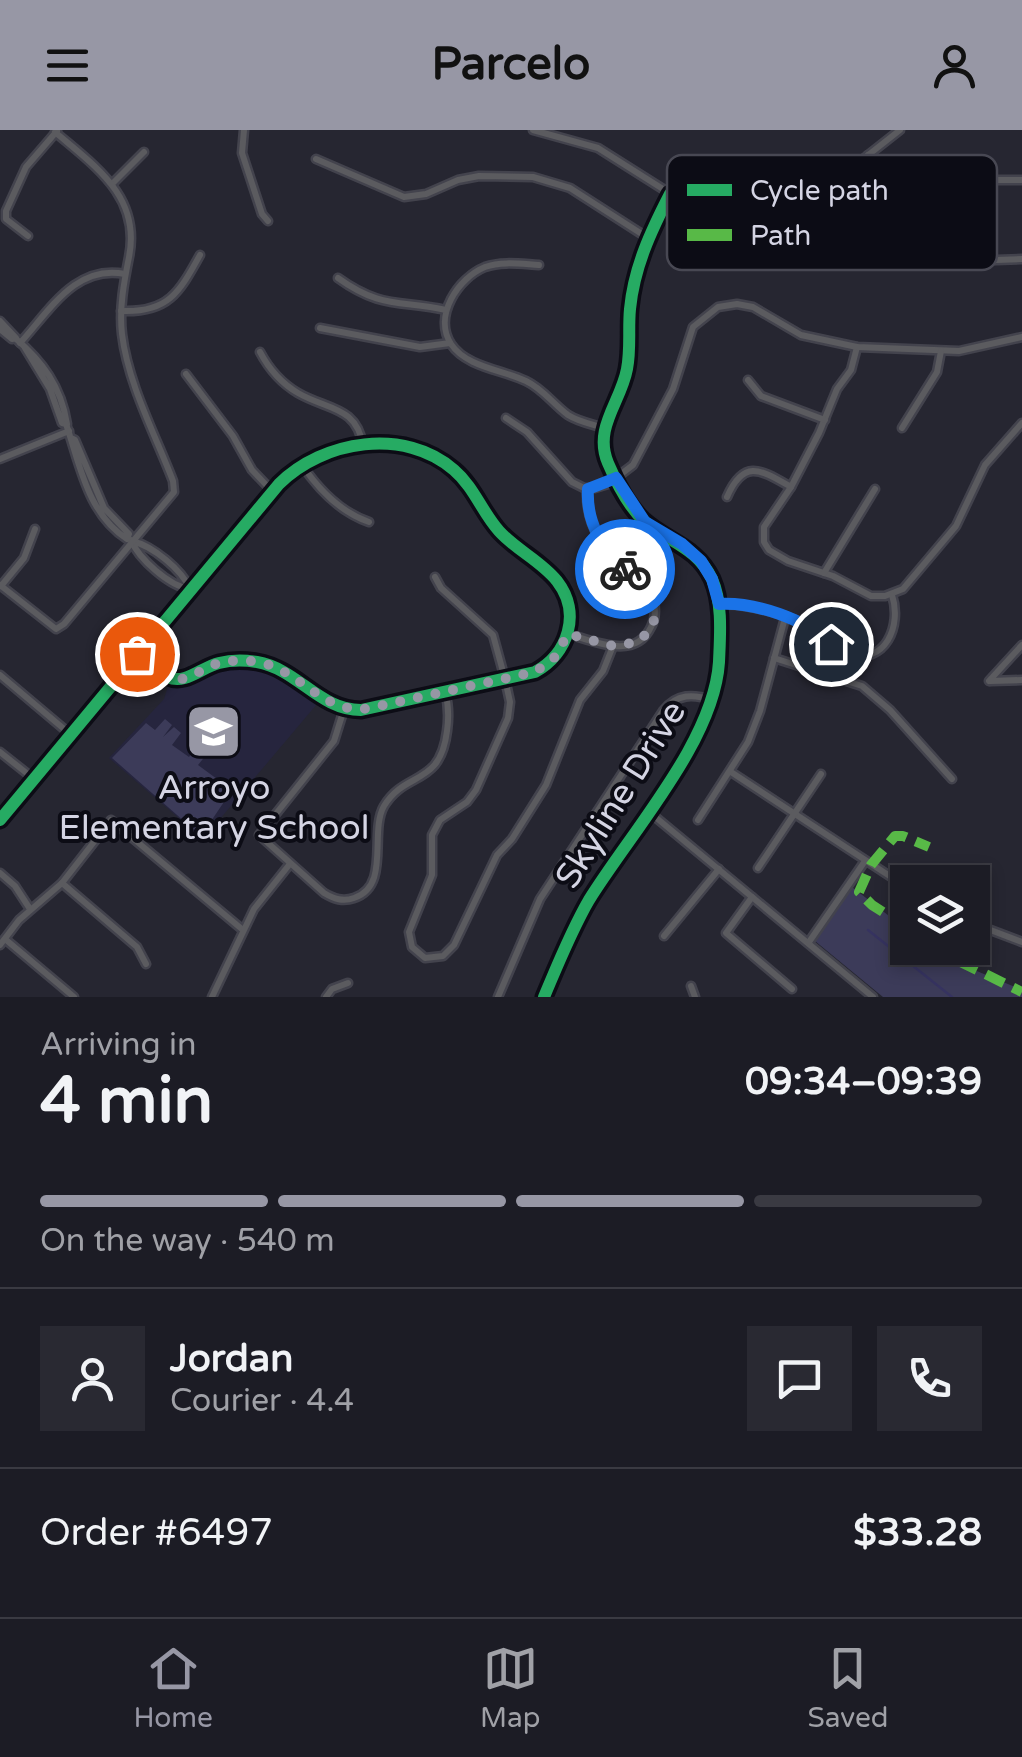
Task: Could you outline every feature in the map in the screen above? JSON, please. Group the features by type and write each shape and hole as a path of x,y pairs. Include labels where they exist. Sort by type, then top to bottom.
{"street":[{"path":"244,130 242,152 262,214 268,221"},
{"path":"534,130 598,148 667,192"},
{"path":"868,154 900,130"},
{"path":"28,236 6,219 6,211 26,166 57,131 112,183 126,203 132,231 121,311 126,354 174,492 64,624 56,628 1,585 24,558 35,528"},
{"path":"112,183 144,152"},
{"path":"316,159 404,197 426,194 479,176 533,177 570,188 648,238"},
{"path":"538,265 486,266 468,280 446,310 450,342 467,358 534,384 573,418 604,428 627,372 631,297 648,238 667,200"},
{"path":"121,311 150,310 170,300 200,255"},
{"path":"997,260 1022,259"},
{"path":"20,343 80,279 100,272 126,274"},
{"path":"338,278 380,300 446,310"},
{"path":"506,418 528,432 572,482 588,489 634,466 674,389 692,327 710,311 727,305 745,304 801,335 857,347 959,351 1022,337"},
{"path":"0,321 14,334 50,389 98,509 111,526 131,540"},
{"path":"320,328 420,347 450,342"},
{"path":"0,329 20,343"},
{"path":"857,347 851,370 837,389 792,486 762,534 764,542 778,556 824,572 866,595 892,594 908,585 945,540 961,517 985,465 1022,423"},
{"path":"260,352 269,369 294,391 352,419 363,446"},
{"path":"902,428 937,372 941,352"},
{"path":"186,374 233,436 252,470 272,491"},
{"path":"748,380 761,396 825,420"},
{"name":"Skyline Drive","path":"544,997 582,914 698,734 713,700 718,664 719,604 712,579 701,561 682,544 645,522 604,452 604,428"},
{"path":"0,459 69,431"},
{"path":"0,820 70,734 272,491 302,465 331,451 363,446 408,447 434,456 458,474 495,527 559,583 570,612 568,634 554,658 542,668 370,708 344,709 328,703 284,671 264,663 219,663 176,680 137,654"},
{"path":"302,465 327,496 369,522"},
{"path":"726,498 736,478 749,471 764,472 792,486"},
{"path":"568,634 613,646 632,645 652,625 654,603 647,590 596,535 588,512 588,489"},
{"path":"824,572 875,489"},
{"path":"131,540 135,551 179,587 190,589"},
{"path":"435,578 493,635 510,708 472,796 440,820 432,835 432,876 409,932 412,947 425,958 443,956 454,945 497,855 512,839 546,785 580,700 603,671 613,646"},
{"path":"719,604 747,606 785,618 814,629 847,654 862,655 878,650 894,631 897,610 892,594"},
{"path":"698,820 748,742 785,618"},
{"path":"1022,645 989,681 1022,680"},
{"path":"774,658 862,686 890,710 952,779"},
{"path":"1,678 70,734"},
{"path":"344,709 334,741 259,835 289,865 336,900 355,898 368,888 376,870 382,809 393,796 431,771 441,758 449,714 445,692"},
{"path":"498,997 547,888 666,706 676,698 690,695 713,700"},
{"path":"0,752 34,778"},
{"path":"731,772 890,877"},
{"path":"758,868 821,774"},
{"path":"648,811 873,997"},
{"path":"74,997 2,942 30,909 62,883 111,820 244,930"},
{"path":"809,942 865,862"},
{"path":"212,997 259,902 289,865"},
{"path":"664,936 719,870"},
{"path":"0,873 15,886 30,909"},
{"path":"62,883 138,947 146,964"},
{"path":"752,897 726,932 792,989"},
{"path":"990,929 1022,942"},
{"path":"326,997 332,989 348,983"},
{"path":"692,986 695,997"}],"shaded area":[{"name":"Arroyo Elementary School","path":"251,668 293,684 317,704 203,839 109,758 164,699 168,686 188,685 225,669"},
{"path":"165,719 172,725 163,737 174,727 181,733 172,745 189,757 197,746 211,749 198,765 232,790 201,836 112,758 146,723 155,730"},
{"path":"852,887 890,917 890,965 962,965 1022,990 1022,997 883,997 815,941"}],"waterway":[{"path":"868,930 952,997"}],"marked path":[{"path":"890,916 859,892 871,865 895,836 929,847"},
{"path":"967,965 1022,992"}],"cycle path":[{"path":"544,997 589,900 687,754 714,692 719,662 719,609 712,579 690,552 638,515 619,486 604,450 606,427 627,369 635,279 667,200"},
{"path":"0,820 279,484 318,457 365,444 389,444 434,456 461,477 506,538 551,574 569,606 568,632 563,644 535,672 361,710 333,703 285,672 257,662 224,662 174,679 159,673 151,666 148,663 140,656 137,653"}],"way so far":[{"path":"137,654 176,680 219,663 264,663 294,677 333,706 361,710 535,672 554,658 568,634 620,647 638,642 652,625 654,603 647,590 625,569"}],"place":[{"name":"Arroyo Elementary School","path":"214,731"}],"route":[{"path":"625,569 596,535 588,512 588,489 616,478 645,522 682,544 701,561 712,579 719,604 747,606 802,624 831,644"}]}
